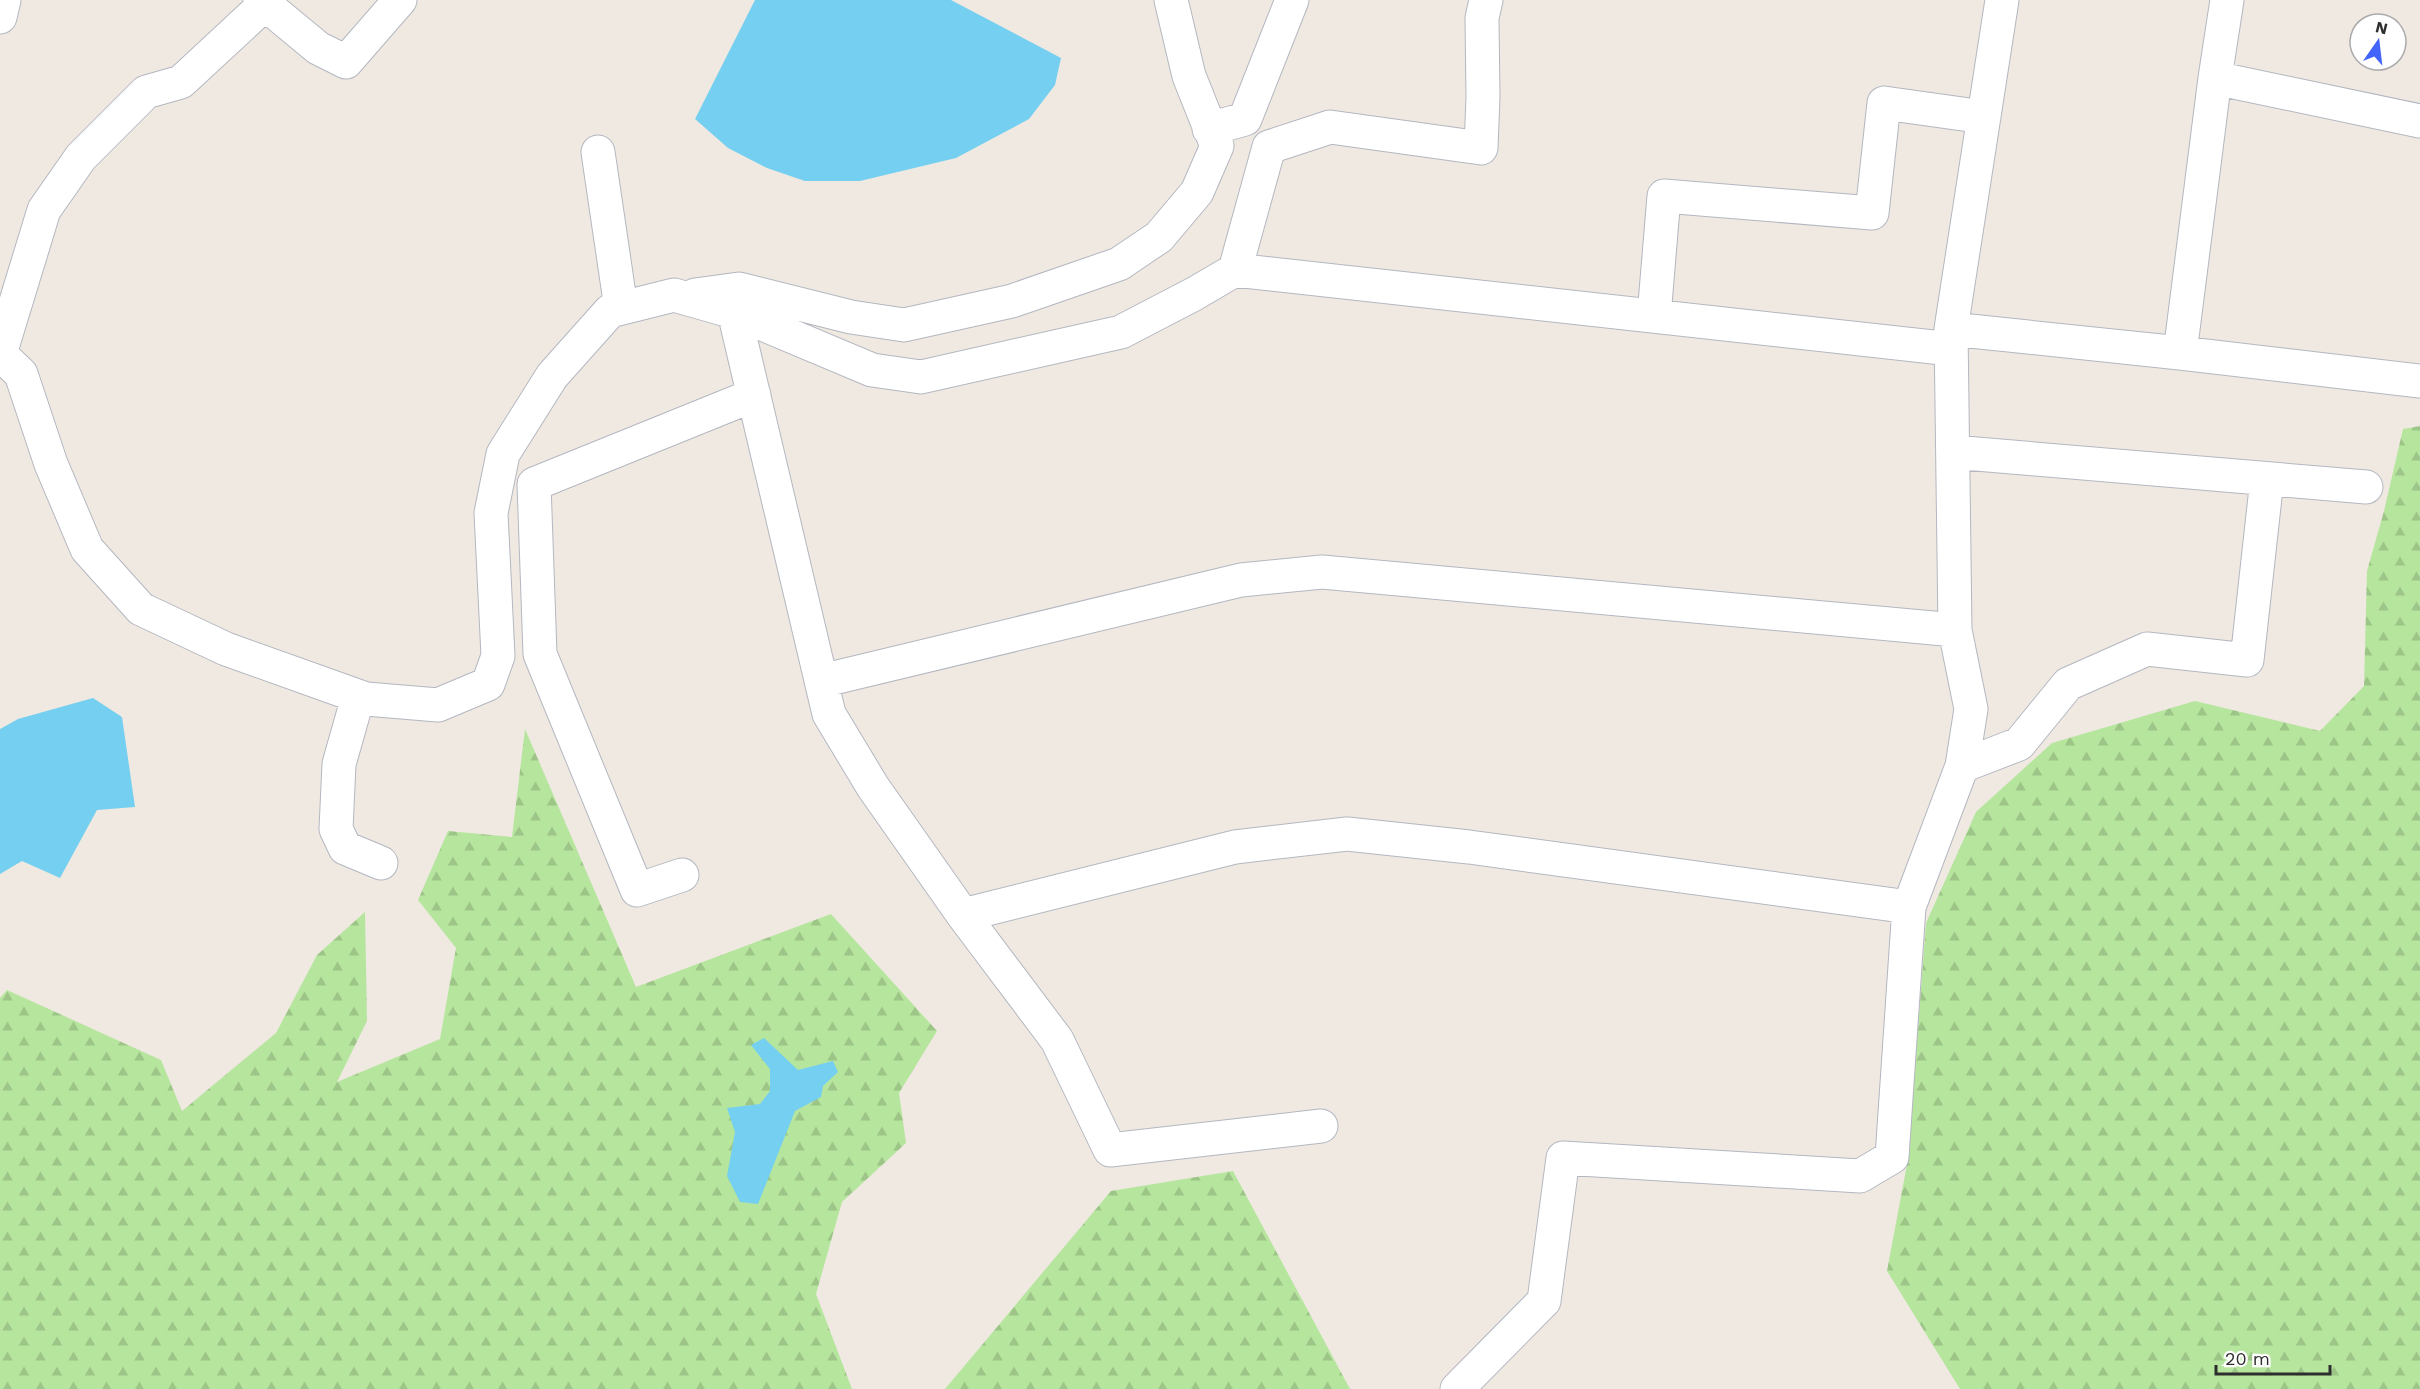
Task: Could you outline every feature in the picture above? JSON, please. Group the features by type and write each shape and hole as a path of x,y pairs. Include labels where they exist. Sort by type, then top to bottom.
{"street":[{"path":"0,17 4,0"},
{"path":"400,0 346,62 318,48 262,2 181,82 146,92 81,157 44,210 0,354 21,374 51,464 87,549 141,609 226,649 366,699 438,705 488,684 498,656 491,513 503,454 552,376 610,311 674,294 734,312 872,370 921,377 1121,332 1235,270 1654,316 1951,339 2180,353 2420,381"},
{"path":"681,296 739,289 851,317 904,325 1012,301 1119,264 1159,237 1197,192 1216,146 1189,76 1171,0"},
{"path":"1209,129 1245,119 1292,0"},
{"path":"1235,270 1269,147 1330,127 1481,148 1482,18 1486,0"},
{"path":"1457,1389 1544,1300 1563,1158 1860,1176 1892,1157 1909,907 1962,766 1971,709 1956,630 1951,339 2002,0"},
{"path":"2180,353 2215,78 2228,0"},
{"path":"2215,78 2420,121"},
{"path":"1654,316 1664,196 1872,213 1884,103 1984,117"},
{"path":"598,152 621,308"},
{"path":"734,312 829,714 873,787 963,915 1057,1040 1110,1150 1321,1126"},
{"path":"681,875 637,890 540,654 534,484 754,395"},
{"path":"1953,452 2366,487"},
{"path":"1962,766 2019,744 2068,684 2147,649 2247,660 2267,479"},
{"path":"821,681 1241,580 1322,572 1956,630"},
{"path":"358,697 339,764 336,830 345,848 381,864"},
{"path":"963,915 1235,847 1347,834 1481,849 1909,907"}],"green space":[{"path":"2420,426 2420,1389 1960,1389 1887,1271 1908,1159 1926,923 1976,812 2052,743 2195,701 2320,731 2364,686 2367,571 2403,429"},
{"path":"525,729 636,987 831,914 937,1031 899,1093 906,1143 842,1202 816,1294 852,1389 0,1389 0,998 7,990 161,1060 182,1111 276,1033 317,955 365,912 367,1021 337,1082 440,1039 456,948 418,900 448,831 512,837"},
{"path":"1233,1171 1350,1389 945,1389 1111,1191"}],"water":[{"path":"755,0 951,0 1061,58 1055,85 1029,119 956,158 860,181 805,181 767,168 728,148 695,119"},
{"path":"93,698 122,717 135,807 97,810 60,878 22,861 0,874 0,729 18,719"},
{"path":"764,1038 798,1070 833,1061 838,1072 823,1086 821,1097 795,1111 758,1204 740,1202 727,1176 735,1132 727,1108 760,1104 770,1091 770,1069 751,1045"}]}
